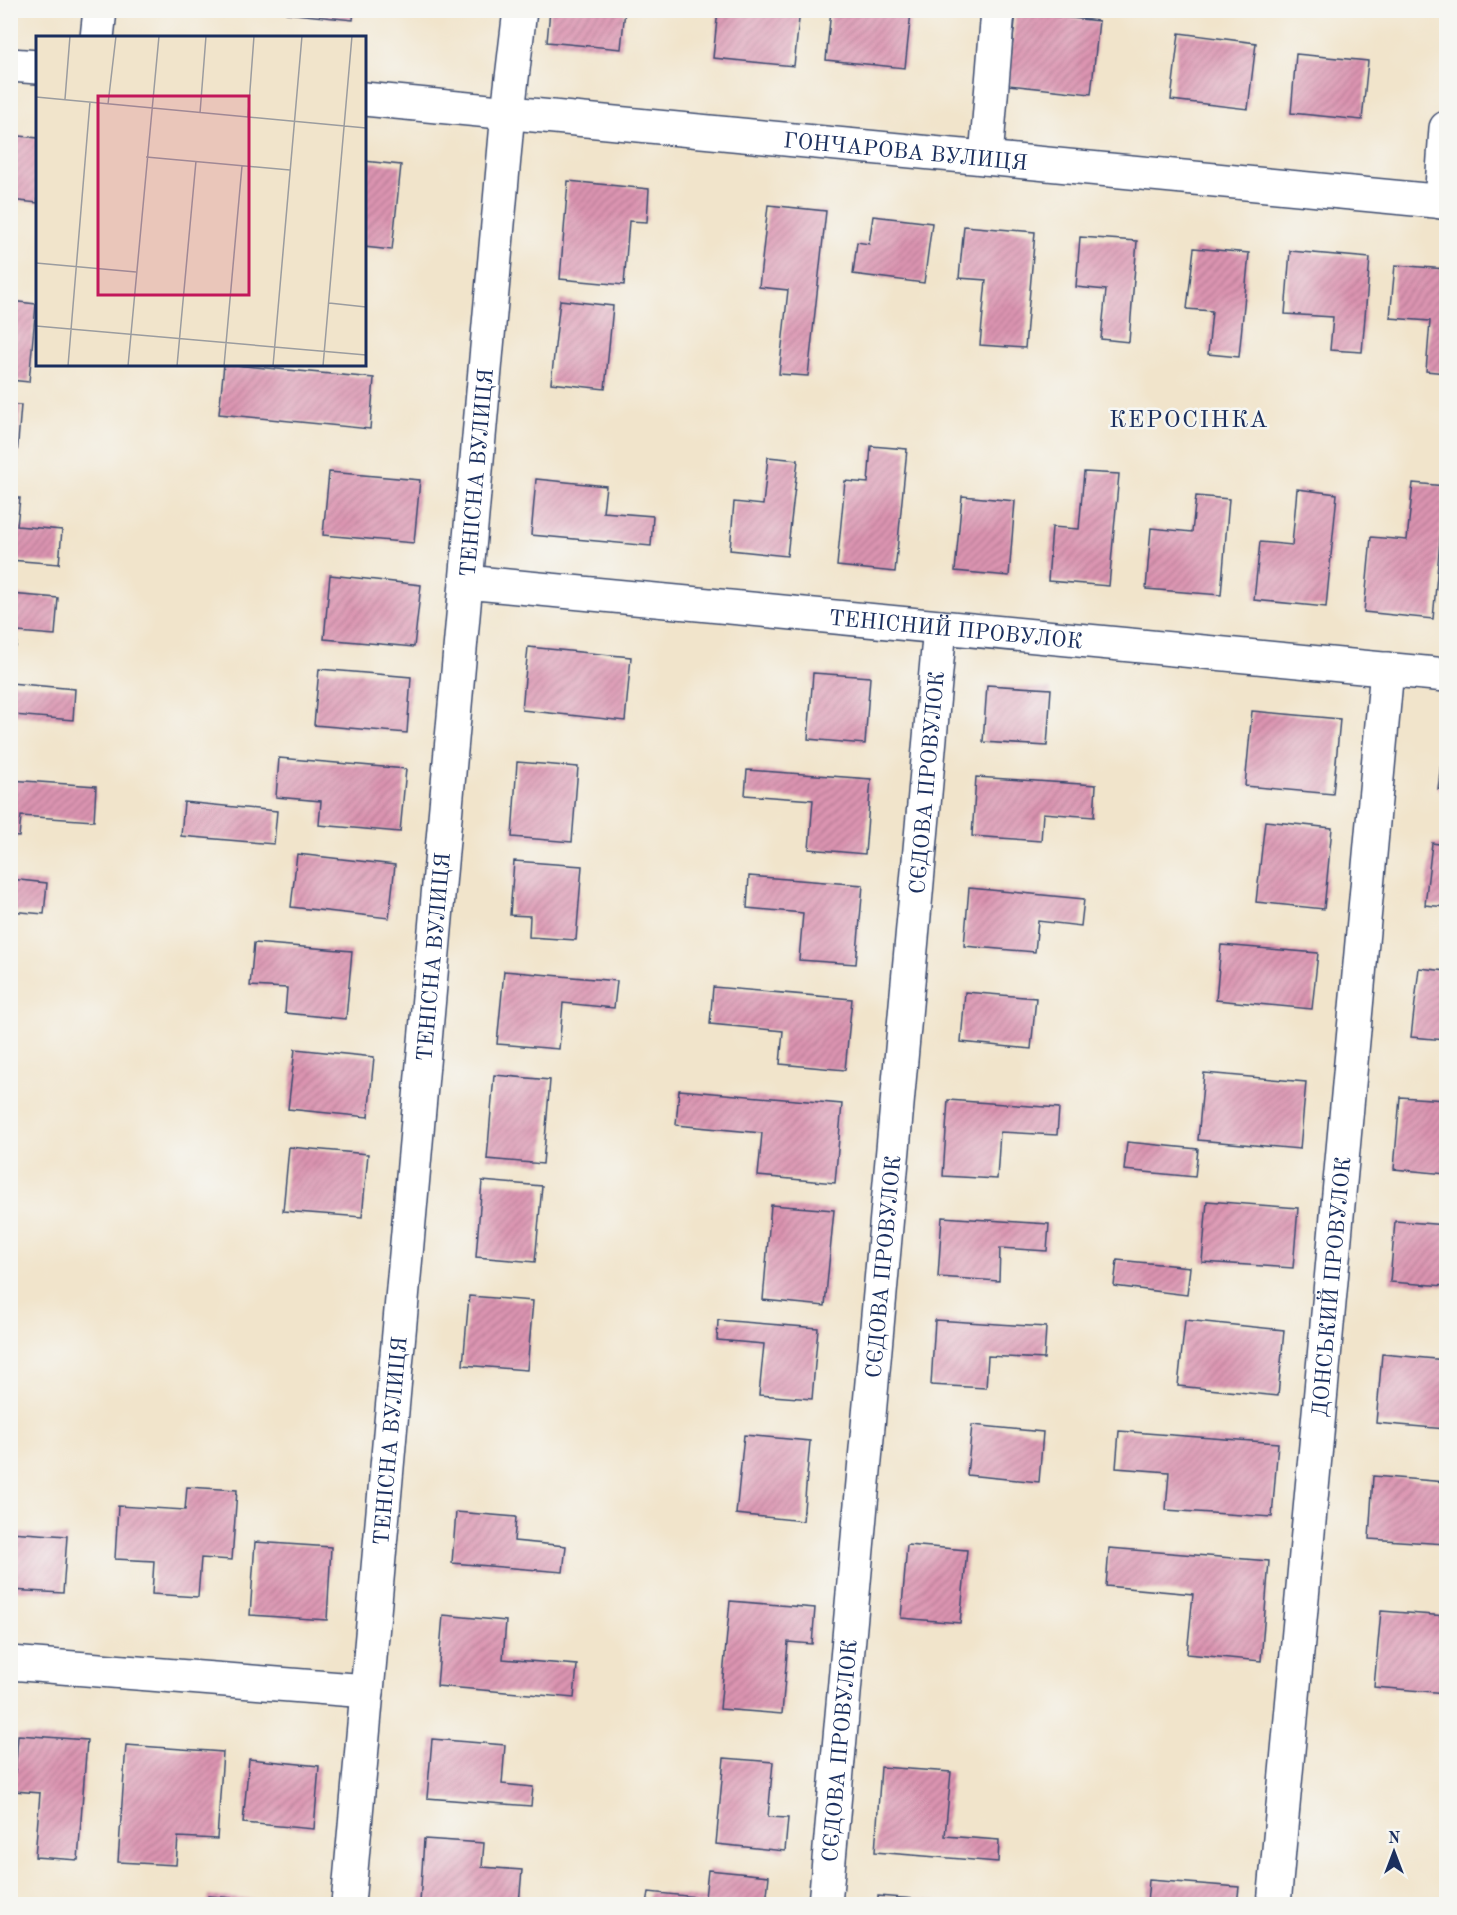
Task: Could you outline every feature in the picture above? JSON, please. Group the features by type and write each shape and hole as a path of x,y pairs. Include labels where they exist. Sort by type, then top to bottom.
{"street":[{"path":"97,36 100,10"},
{"name":"ТЕНІСНА ВУЛИЦЯ","path":"348,1905 508,112 520,10"},
{"path":"986,158 998,10"},
{"path":"10,65 36,67"},
{"name":"ГОНЧАРОВА ВУЛИЦЯ","path":"366,99 1444,202"},
{"path":"1444,202 1446,128"},
{"name":"ТЕНІСНИЙ ПРОВУЛОК","path":"466,582 1446,675"},
{"name":"СЄДОВА ПРОВУЛОК","path":"825,1905 940,627"},
{"name":"ДОНСЬКИЙ ПРОВУЛОК","path":"1274,1905 1387,669"},
{"path":"10,1663 367,1691"}],"building":[{"path":"286,10 354,10 353,20 286,13"},
{"path":"550,10 625,10 621,49 547,42"},
{"path":"718,10 800,10 794,66 713,58"},
{"path":"831,10 911,12 905,68 826,60"},
{"path":"1016,12 1099,21 1091,94 1008,85"},
{"path":"1179,33 1256,43 1248,109 1171,100"},
{"path":"1296,54 1368,61 1362,120 1291,113"},
{"path":"10,135 36,138 36,203 10,200"},
{"path":"366,161 401,165 392,250 366,247"},
{"path":"568,181 649,189 647,222 629,221 624,285 560,279"},
{"path":"768,205 826,211 808,376 779,374 788,290 759,287"},
{"path":"873,216 932,223 924,283 853,274 857,242 869,244"},
{"path":"964,226 1035,232 1025,348 980,345 986,280 959,278"},
{"path":"1080,237 1137,241 1129,342 1101,339 1106,290 1076,287"},
{"path":"1194,248 1249,253 1239,357 1208,354 1212,311 1187,309"},
{"path":"1290,251 1370,258 1362,352 1330,350 1333,317 1285,314"},
{"path":"1395,265 1446,269 1446,373 1426,371 1430,321 1390,318"},
{"path":"560,300 613,306 605,389 551,383"},
{"path":"10,301 36,304 29,382 10,380"},
{"path":"224,366 374,378 370,429 219,414"},
{"path":"10,405 21,405 16,467 10,467"},
{"path":"871,446 907,449 895,572 837,566 845,481 868,483"},
{"path":"768,457 798,460 787,556 730,550 734,502 763,505"},
{"path":"329,472 420,480 414,543 323,535"},
{"path":"1084,472 1119,474 1109,586 1048,581 1052,527 1079,529"},
{"path":"536,479 606,486 603,512 653,516 651,546 531,535"},
{"path":"1413,483 1445,486 1433,619 1364,612 1371,537 1407,540"},
{"path":"1297,489 1337,494 1326,607 1254,600 1260,542 1292,545"},
{"path":"962,496 1015,501 1009,576 955,571"},
{"path":"1196,496 1229,499 1221,595 1146,589 1151,528 1192,532"},
{"path":"10,498 20,498 17,526 62,530 59,564 10,560"},
{"path":"330,575 421,585 414,647 324,639"},
{"path":"10,594 58,598 55,635 18,632 16,647 10,647"},
{"path":"528,647 631,657 625,721 522,710"},
{"path":"319,669 411,677 407,733 314,725"},
{"path":"813,673 870,677 865,744 808,739"},
{"path":"10,683 75,689 73,720 14,715 10,735"},
{"path":"987,685 1051,689 1047,746 983,742"},
{"path":"1252,711 1340,719 1333,794 1245,786"},
{"path":"1446,728 1446,790 1438,789"},
{"path":"279,758 406,769 400,832 319,825 321,801 276,797"},
{"path":"517,762 578,767 572,842 512,837"},
{"path":"747,770 871,779 865,854 809,849 813,800 745,795"},
{"path":"976,777 1096,785 1094,817 1043,813 1041,841 972,836"},
{"path":"10,780 96,786 94,821 21,816 19,837 10,836"},
{"path":"184,802 277,811 274,844 181,836"},
{"path":"1265,821 1332,828 1324,909 1256,902"},
{"path":"1432,843 1446,845 1446,907 1425,905"},
{"path":"297,854 395,865 389,918 291,907"},
{"path":"514,861 582,866 576,940 529,937 530,916 510,915"},
{"path":"749,876 863,885 856,964 799,960 803,913 747,908"},
{"path":"10,879 47,883 44,914 10,911"},
{"path":"969,888 1084,899 1081,926 1038,921 1035,952 964,946"},
{"path":"254,943 352,951 346,1019 285,1013 287,988 250,986"},
{"path":"1221,945 1318,953 1312,1009 1216,1000"},
{"path":"1419,968 1446,971 1446,1040 1411,1037"},
{"path":"504,971 617,981 614,1008 563,1003 559,1049 497,1044"},
{"path":"713,987 852,999 845,1070 780,1064 783,1031 710,1024"},
{"path":"965,992 1036,998 1031,1049 961,1042"},
{"path":"295,1049 374,1057 368,1117 288,1109"},
{"path":"1204,1073 1306,1082 1300,1149 1198,1140"},
{"path":"494,1075 550,1080 543,1164 487,1159"},
{"path":"679,1090 842,1104 835,1183 758,1176 762,1133 676,1125"},
{"path":"1400,1097 1446,1100 1446,1174 1394,1169"},
{"path":"948,1100 1059,1108 1057,1135 1000,1132 997,1179 943,1176"},
{"path":"1127,1142 1198,1149 1195,1177 1124,1170"},
{"path":"289,1147 368,1154 362,1217 283,1211"},
{"path":"482,1181 542,1186 535,1262 476,1257"},
{"path":"1207,1201 1298,1208 1293,1268 1202,1262"},
{"path":"771,1205 834,1210 825,1306 763,1300"},
{"path":"942,1217 1049,1224 1047,1251 1000,1248 999,1281 938,1277"},
{"path":"1395,1221 1446,1225 1446,1286 1390,1282"},
{"path":"1117,1260 1190,1267 1187,1295 1114,1286"},
{"path":"469,1296 533,1301 527,1370 463,1365"},
{"path":"718,1320 818,1328 812,1399 759,1395 764,1344 717,1340"},
{"path":"935,1320 1046,1327 1044,1359 988,1356 986,1388 931,1385"},
{"path":"1185,1320 1284,1330 1278,1396 1178,1386"},
{"path":"1382,1354 1446,1360 1446,1429 1376,1423"},
{"path":"972,1425 1043,1432 1039,1482 967,1475"},
{"path":"1119,1431 1278,1443 1272,1517 1166,1510 1169,1472 1116,1468"},
{"path":"744,1435 810,1441 803,1521 736,1514"},
{"path":"1373,1476 1446,1482 1446,1544 1369,1539"},
{"path":"187,1487 237,1490 232,1560 201,1558 198,1597 152,1594 154,1561 115,1559 118,1506 185,1510"},
{"path":"456,1512 516,1517 514,1541 566,1546 563,1572 452,1563"},
{"path":"10,1532 67,1536 63,1593 10,1590"},
{"path":"255,1542 331,1547 327,1620 250,1615"},
{"path":"907,1545 967,1550 960,1623 901,1618"},
{"path":"1109,1548 1269,1561 1261,1661 1187,1654 1193,1594 1106,1586"},
{"path":"730,1601 815,1608 812,1644 788,1642 782,1714 720,1709"},
{"path":"1381,1611 1446,1616 1446,1693 1374,1687"},
{"path":"443,1615 506,1621 503,1659 577,1665 574,1698 437,1686"},
{"path":"18,1735 87,1740 78,1860 35,1857 40,1793 14,1791"},
{"path":"432,1739 505,1745 502,1784 533,1787 531,1806 427,1798"},
{"path":"126,1745 223,1752 217,1839 178,1837 176,1865 118,1862"},
{"path":"724,1758 773,1762 768,1817 788,1818 785,1851 716,1844"},
{"path":"249,1759 319,1766 314,1829 243,1823"},
{"path":"881,1767 951,1772 945,1836 999,1840 998,1862 875,1852"},
{"path":"424,1839 484,1843 482,1867 522,1870 519,1904 420,1903"},
{"path":"708,1870 769,1876 766,1904 647,1904 649,1892 705,1898"},
{"path":"1149,1880 1239,1887 1237,1904 1147,1904"},
{"path":"208,1896 292,1903 292,1904 207,1904"},
{"path":"878,1896 939,1901 938,1904 878,1904"}],"district":[{"name":"КЕРОСІНКА","path":"1189,419"}]}
